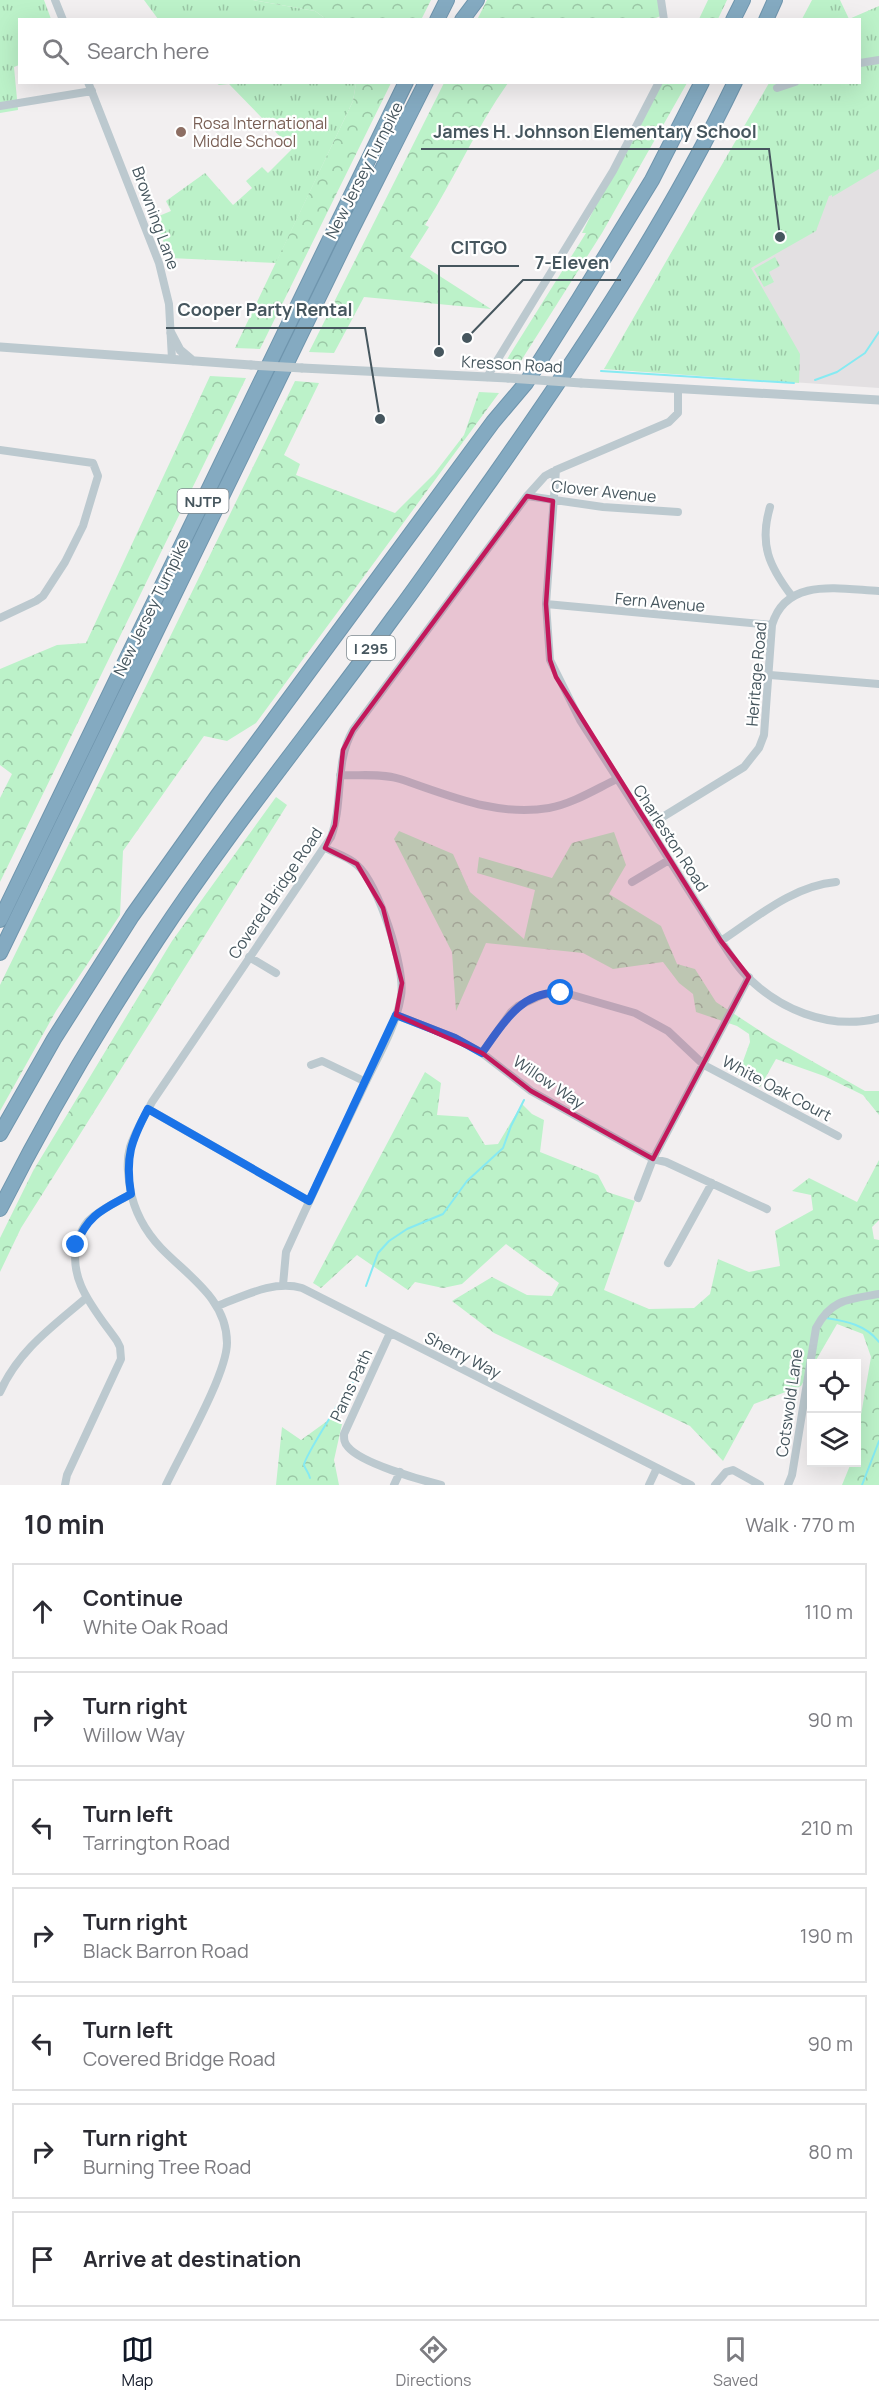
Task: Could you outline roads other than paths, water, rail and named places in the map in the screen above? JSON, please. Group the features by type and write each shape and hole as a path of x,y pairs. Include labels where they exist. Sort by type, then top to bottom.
{"highway":[{"path":"438,18 447,0"},
{"path":"457,18 465,0"},
{"path":"464,18 477,0"},
{"path":"735,18 743,0"},
{"path":"767,18 775,0"},
{"name":"New Jersey Turnpike","path":"0,920 405,84"},
{"name":"New Jersey Turnpike","path":"0,953 350,233 425,84"},
{"name":"I 295","path":"0,1134 54,1039 132,916 350,615 493,422 526,383 652,180 701,84"},
{"name":"I 295","path":"0,1209 100,1029 158,939 218,852 393,618 580,350 647,247 713,128 734,84"}],"street":[{"path":"55,0 62,18"},
{"path":"662,0 664,18"},
{"path":"861,63 879,60"},
{"name":"Browning Lane","path":"89,84 159,263 169,304 172,359"},
{"path":"487,377 613,171 658,84"},
{"path":"777,88 789,84"},
{"path":"0,106 92,91"},
{"path":"171,333 180,350 193,361"},
{"name":"Kresson Road","path":"0,348 250,365 879,400"},
{"name":"Covered Bridge Road","path":"166,1485 224,1362 227,1352 226,1328 217,1306 199,1283 161,1248 144,1227 131,1194 128,1173 130,1148 148,1109 325,848 335,825 343,750 353,730 527,496 546,476 669,422 678,413 678,390"},
{"path":"0,450 93,463 98,476 78,539 43,596 0,618"},
{"name":"Charleston Road","path":"556,470 546,604 548,652 556,677 580,720 721,941 749,977 777,1000 820,1019 843,1023 866,1021 879,1017"},
{"name":"Clover Avenue","path":"527,496 553,501 678,512"},
{"path":"770,507 765,523 769,562 791,596 802,591 828,588 879,591"},
{"name":"Heritage Road","path":"648,826 744,767 753,758 765,735 772,625 775,615 791,596"},
{"name":"Fern Avenue","path":"546,604 772,625"},
{"path":"770,675 879,684"},
{"path":"340,775 388,776 471,803 532,810 559,804 617,779"},
{"path":"283,1286 286,1252 366,1082 396,1015 402,995 402,983 382,908 368,877 357,864 325,848"},
{"path":"632,882 669,860"},
{"path":"721,941 785,899 819,884 836,882"},
{"path":"249,957 276,973"},
{"path":"638,1198 653,1159 749,977"},
{"name":"White Oak Court","path":"482,1053 511,1012 518,1006 542,995 570,994 634,1013 668,1031 704,1065 837,1136"},
{"name":"Willow Way","path":"396,1015 455,1038 482,1053 531,1091 653,1159 666,1162 767,1209"},
{"path":"311,1065 322,1061 366,1082"},
{"path":"148,1109 309,1201"},
{"path":"668,1263 712,1183"},
{"path":"65,1485 67,1475 121,1359 117,1341 86,1298 75,1263 76,1245 87,1222 99,1212 131,1194"},
{"name":"Sherry Way","path":"217,1306 264,1288 283,1286 302,1288 691,1485"},
{"name":"Cotswold Lane","path":"788,1485 792,1475 816,1328 823,1314 834,1305 848,1299 879,1294"},
{"path":"0,1392 22,1354 86,1298"},
{"name":"Pams Path","path":"390,1333 344,1434 345,1443 355,1454 400,1472"},
{"path":"649,1485 657,1468"},
{"path":"715,1485 726,1472 734,1470 760,1485"},
{"path":"393,1485 400,1472 441,1485"}],"waterway":[{"path":"815,380 837,372 865,353 879,332"},
{"path":"601,371 794,383"},
{"path":"366,1286 378,1253 389,1241 407,1229 443,1214 467,1181 503,1148 524,1100"},
{"path":"826,1318 848,1322 862,1328 879,1342"},
{"path":"340,1403 347,1395 354,1379"},
{"path":"310,1478 304,1465 305,1461 337,1406"},
{"path":"862,1485 879,1441"}],"place":[{"name":"Rosa International Middle School","path":"181,132"},
{"name":"James H. Johnson Elementary School","path":"780,237"},
{"name":"7-Eleven","path":"467,338"},
{"name":"CITGO","path":"439,352"},
{"name":"Cooper Party Rental","path":"380,419"}]}
